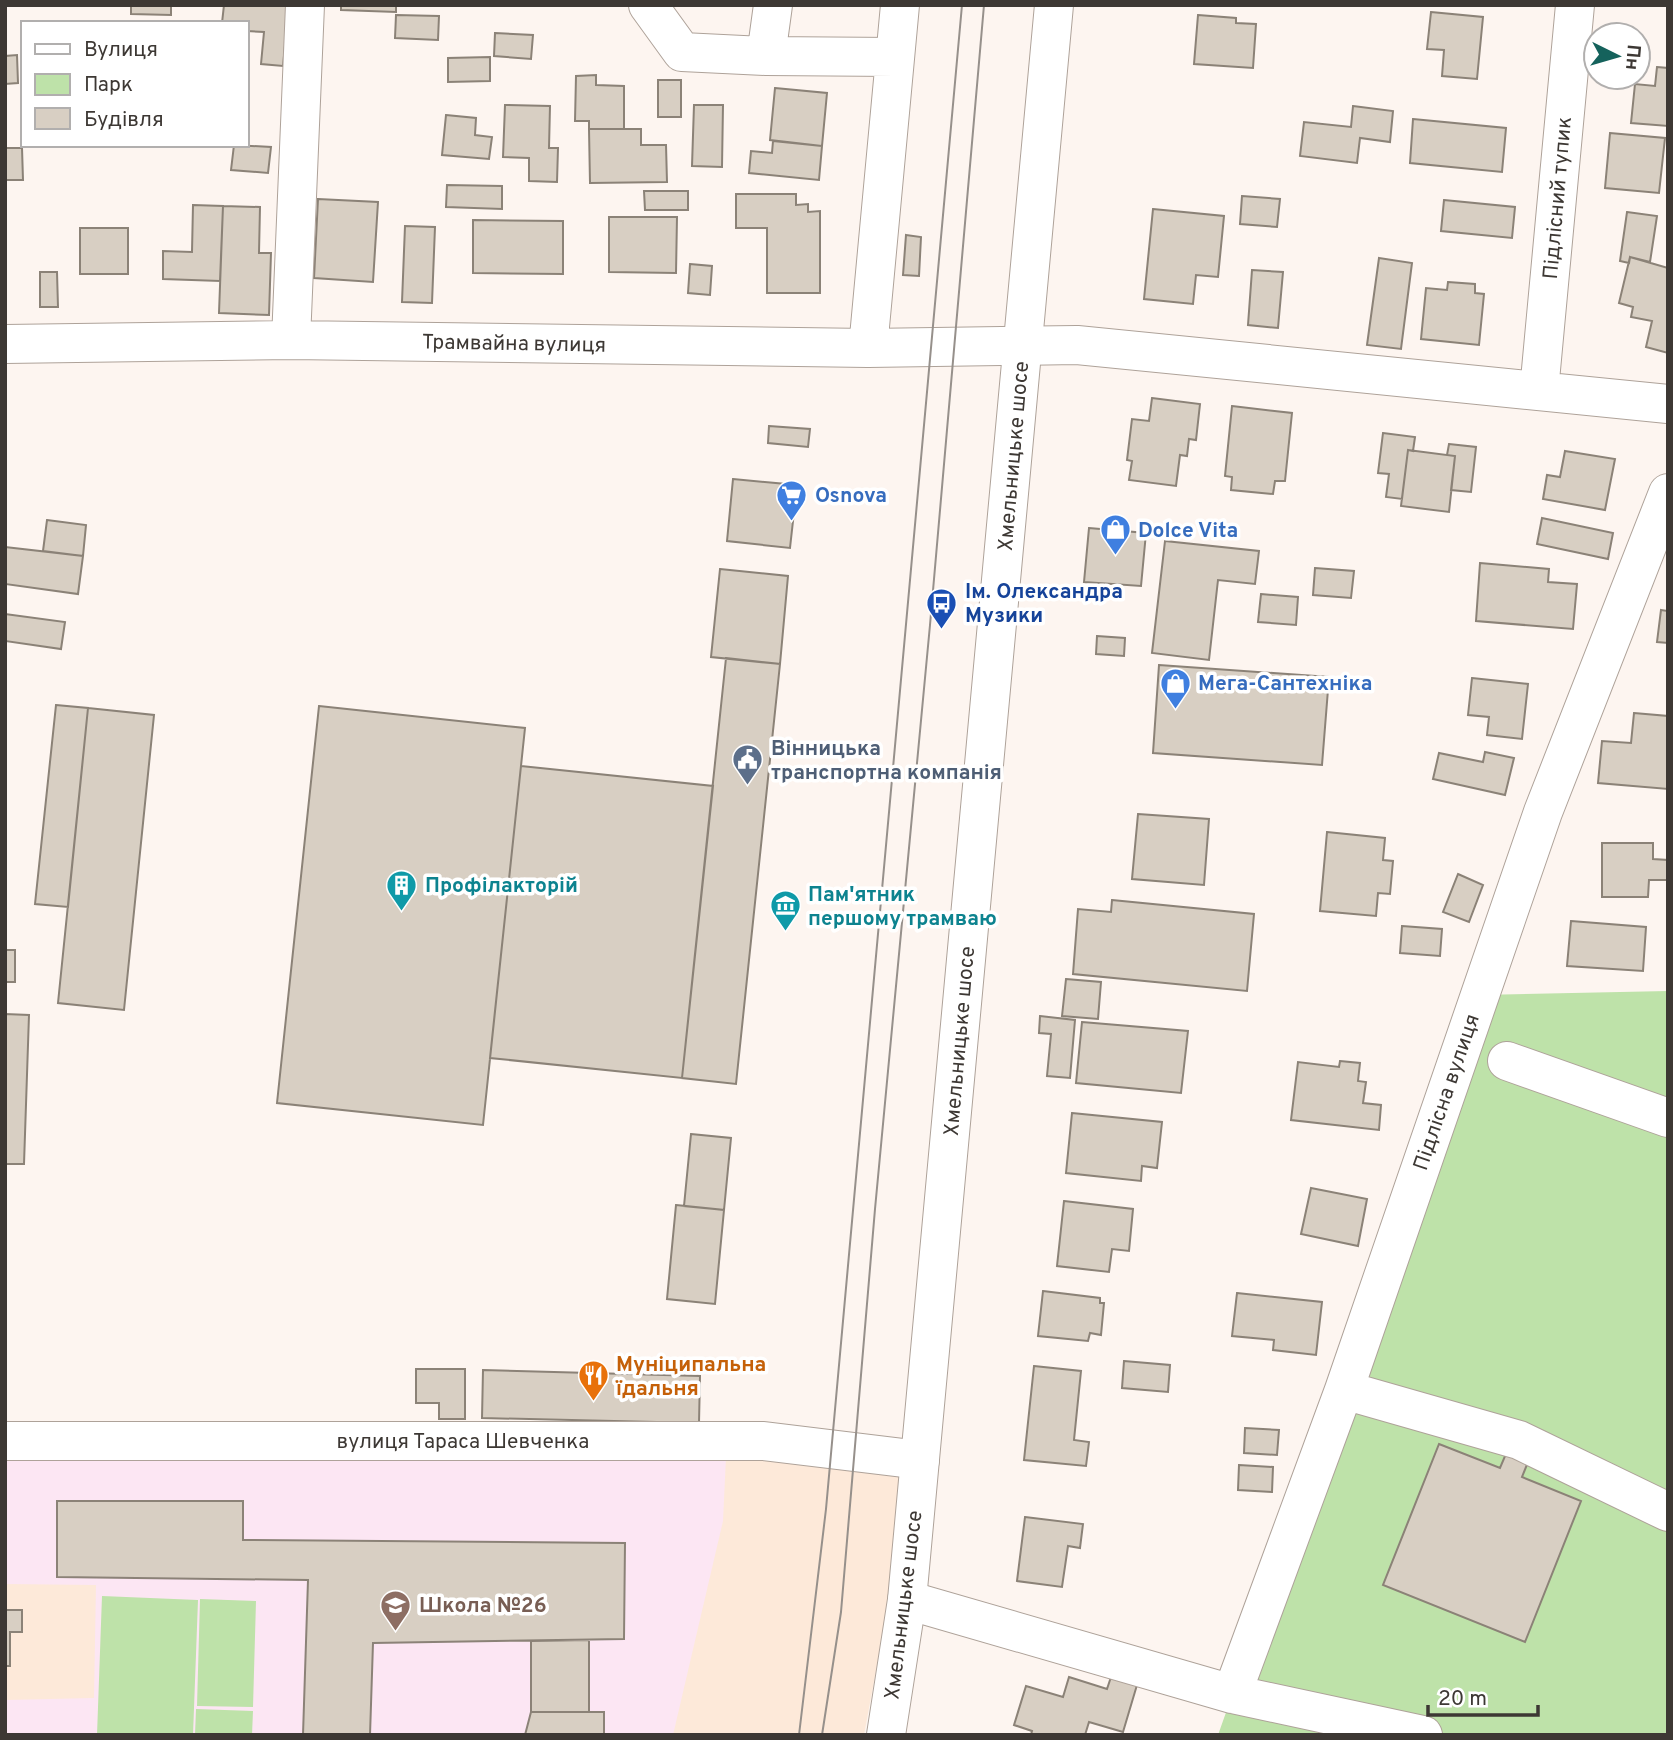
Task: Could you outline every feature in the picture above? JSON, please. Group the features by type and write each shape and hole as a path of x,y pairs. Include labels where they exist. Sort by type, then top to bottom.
{"street":[{"path":"291,341 305,5"},
{"path":"648,5 682,52 895,57"},
{"path":"766,56 773,5"},
{"path":"869,348 900,5"},
{"name":"Хмельницьке шосе","path":"886,1735 907,1600 1054,5"},
{"name":"Підлісний тупик","path":"1539,391 1575,5"},
{"name":"Трамвайна вулиця","path":"5,344 291,341 869,348 1023,346"},
{"name":"Хмельницьке шосе","path":"1023,346 1077,345 1668,404"},
{"name":"Підлісна вулиця","path":"1232,1694 1344,1390 1543,812 1668,493"},
{"path":"1507,1061 1668,1118"},
{"path":"1344,1390 1519,1440 1668,1512"},
{"name":"вулиця Тараса Шевченка","path":"5,1441 764,1441 920,1460"},
{"path":"907,1600 1232,1694 1423,1735"}],"shaded area":[{"name":"Школа №26","path":"5,1433 903,1457 890,1595 864,1735 5,1735"},
{"name":"Школа №26","path":"726,1457 723,1521 673,1735 5,1735 5,1700 94,1698 96,1585 5,1584 5,1461"}],"green space":[{"path":"1668,991 1668,1735 1218,1735 1480,995"},
{"path":"102,1596 198,1600 193,1735 97,1735"},
{"path":"200,1599 256,1601 253,1707 197,1706"},
{"path":"196,1709 253,1711 252,1735 195,1735"}],"building":[{"path":"131,5 171,5 171,15 131,14"},
{"path":"224,5 289,5 283,66 261,64 264,32 248,31 248,21 222,21"},
{"path":"341,5 396,5 396,12 341,10"},
{"path":"1431,12 1483,17 1477,79 1442,76 1444,50 1427,49"},
{"path":"396,15 439,16 438,40 395,38"},
{"path":"1198,15 1236,18 1236,23 1256,24 1253,68 1194,64"},
{"path":"495,33 533,35 531,59 494,56"},
{"path":"17,55 18,83 5,84 5,56"},
{"path":"490,57 490,81 448,82 448,58"},
{"path":"1657,67 1668,68 1668,126 1631,123 1634,91 1652,91 1652,86 1655,86"},
{"path":"596,75 596,85 624,86 624,129 589,129 589,121 575,121 576,76"},
{"path":"658,80 681,80 681,117 658,117"},
{"path":"775,88 827,93 822,146 770,140"},
{"path":"505,105 550,106 549,148 558,148 557,182 529,181 529,158 503,157"},
{"path":"694,105 723,105 722,167 692,166"},
{"path":"1353,106 1393,111 1390,142 1360,138 1357,163 1300,156 1304,122 1351,127"},
{"path":"446,115 476,118 475,135 492,137 489,159 442,155"},
{"path":"1413,119 1506,128 1502,172 1410,163"},
{"path":"589,129 641,129 641,145 666,145 667,182 590,183"},
{"path":"1610,133 1665,138 1659,193 1605,188"},
{"path":"773,141 822,146 819,180 749,173 751,151 772,153"},
{"path":"234,147 271,147 268,173 231,170"},
{"path":"5,148 22,148 23,180 5,180"},
{"path":"447,185 502,186 502,209 446,207"},
{"path":"644,191 688,191 688,210 645,210"},
{"path":"736,194 796,194 796,205 808,204 808,212 820,211 820,293 767,293 767,228 736,228"},
{"path":"1242,196 1280,199 1277,227 1240,224"},
{"path":"318,199 378,202 373,282 314,278"},
{"path":"1444,200 1515,207 1512,238 1441,231"},
{"path":"193,205 223,206 220,281 163,279 163,251 192,252"},
{"path":"223,206 260,207 259,253 271,253 269,315 219,313"},
{"path":"1153,209 1224,216 1218,277 1196,275 1193,304 1144,299"},
{"path":"1627,212 1657,216 1650,262 1630,257 1629,263 1620,261"},
{"path":"609,217 677,217 676,273 609,272"},
{"path":"473,220 563,221 563,274 473,273"},
{"path":"405,226 435,227 432,303 402,302"},
{"path":"80,228 128,228 128,274 80,274"},
{"path":"906,235 921,237 919,276 903,275"},
{"path":"1630,257 1668,268 1668,353 1646,347 1652,321 1631,317 1633,307 1619,303"},
{"path":"1379,258 1412,263 1401,349 1367,345"},
{"path":"690,264 712,266 710,295 688,293"},
{"path":"1252,270 1283,272 1278,328 1248,325"},
{"path":"40,272 57,272 58,307 40,307"},
{"path":"1448,282 1475,284 1475,293 1484,294 1479,345 1421,339 1426,288 1447,290"},
{"path":"1152,398 1200,404 1196,440 1189,439 1187,456 1180,455 1176,486 1129,480 1132,461 1127,460 1132,419 1149,421"},
{"path":"1232,406 1292,413 1285,481 1275,481 1273,494 1231,490 1232,477 1225,476"},
{"path":"769,426 810,429 808,447 768,443"},
{"path":"1383,433 1415,437 1413,451 1408,450 1402,499 1386,497 1389,474 1378,473"},
{"path":"1449,444 1476,447 1471,492 1451,490 1455,456 1447,455"},
{"path":"1408,450 1455,456 1449,512 1401,506"},
{"path":"1565,451 1615,459 1605,510 1543,499 1547,475 1560,477"},
{"path":"733,479 797,485 790,548 727,541"},
{"path":"1542,518 1613,533 1608,559 1537,544"},
{"path":"47,520 86,525 83,556 43,551"},
{"name":"Dolce Vita","path":"1089,528 1146,533 1141,586 1084,582"},
{"path":"1165,541 1259,551 1255,584 1218,580 1209,660 1152,653"},
{"path":"5,547 83,556 78,594 5,584"},
{"path":"1480,563 1549,569 1548,582 1577,584 1573,629 1476,621"},
{"path":"1315,568 1354,571 1351,598 1313,595"},
{"path":"720,569 788,576 780,664 711,657"},
{"path":"1261,594 1298,597 1296,625 1258,622"},
{"path":"1661,610 1668,611 1668,643 1657,642"},
{"path":"5,614 65,622 61,649 5,641"},
{"path":"1097,636 1125,638 1124,656 1096,654"},
{"path":"726,658 780,664 736,1084 682,1078"},
{"path":"1159,665 1329,677 1322,765 1153,753"},
{"path":"1472,678 1528,684 1522,739 1487,735 1489,717 1468,715"},
{"path":"56,705 88,708 68,907 35,904"},
{"name":"Профілакторій","path":"319,706 525,728 483,1125 277,1103"},
{"path":"88,708 154,715 124,1010 58,1003"},
{"path":"1634,713 1668,716 1668,789 1598,783 1602,741 1631,743"},
{"path":"1485,752 1514,758 1505,795 1433,779 1439,753 1483,762"},
{"path":"521,766 713,786 682,1078 490,1058"},
{"path":"1138,814 1209,819 1204,885 1132,879"},
{"path":"1327,832 1385,838 1383,860 1393,861 1390,894 1378,893 1376,916 1320,911"},
{"path":"1602,843 1653,843 1653,859 1668,860 1668,880 1649,880 1648,897 1602,897"},
{"path":"1458,874 1483,885 1469,922 1443,912"},
{"path":"1112,900 1254,914 1247,991 1073,974 1078,909 1111,912"},
{"path":"1571,921 1646,927 1643,971 1567,966"},
{"path":"1402,926 1442,929 1440,956 1400,953"},
{"path":"5,950 15,950 15,982 5,982"},
{"path":"1066,979 1101,982 1098,1019 1062,1016"},
{"path":"5,1014 29,1015 24,1164 5,1164"},
{"path":"1040,1016 1075,1020 1070,1078 1047,1076 1051,1034 1039,1033"},
{"path":"1082,1022 1188,1031 1181,1093 1076,1083"},
{"path":"1340,1061 1360,1063 1358,1081 1366,1082 1363,1103 1381,1105 1379,1130 1291,1120 1298,1062 1339,1067"},
{"path":"1072,1113 1162,1122 1157,1168 1142,1166 1141,1181 1066,1173"},
{"path":"691,1134 731,1138 724,1210 684,1206"},
{"path":"1311,1188 1367,1199 1358,1246 1301,1234"},
{"path":"1064,1201 1133,1209 1129,1251 1112,1249 1109,1272 1057,1266"},
{"path":"676,1205 724,1210 715,1304 667,1299"},
{"path":"1043,1291 1100,1298 1100,1303 1104,1303 1101,1335 1090,1333 1088,1341 1038,1336"},
{"path":"1237,1293 1322,1302 1316,1355 1273,1350 1274,1340 1232,1336"},
{"path":"1124,1361 1170,1365 1168,1392 1122,1388"},
{"path":"1034,1366 1081,1371 1074,1440 1089,1442 1086,1466 1024,1460"},
{"path":"416,1369 465,1369 465,1419 439,1419 439,1403 416,1403"},
{"path":"483,1370 700,1376 699,1423 482,1418"},
{"path":"1245,1428 1279,1430 1277,1455 1244,1453"},
{"path":"1439,1444 1500,1468 1508,1449 1530,1457 1522,1477 1581,1501 1525,1642 1383,1585"},
{"path":"1239,1465 1273,1467 1272,1492 1238,1490"},
{"path":"57,1501 243,1501 243,1540 625,1543 624,1639 373,1643 370,1735 303,1735 308,1580 57,1577"},
{"path":"1025,1517 1083,1524 1080,1548 1068,1546 1062,1587 1017,1581"},
{"path":"5,1610 22,1610 22,1632 10,1632 10,1666 5,1666"},
{"path":"589,1640 589,1712 531,1712 531,1641"},
{"path":"1069,1677 1107,1689 1111,1677 1137,1685 1123,1732 1089,1722 1085,1735 1031,1735 1032,1731 1014,1725 1026,1686 1063,1697"},
{"path":"531,1712 604,1712 604,1735 525,1735"}],"tram line":[{"path":"799,1735 826,1509 962,5"},
{"path":"822,1735 841,1612 984,5"}],"place":[{"name":"Osnova","path":"792,522"},
{"name":"Dolce Vita","path":"1115,557"},
{"name":"Ім. Олександра Музики","path":"942,630"},
{"name":"Мега-Сантехніка","path":"1175,710"},
{"name":"Вінницька транспортна компанія","path":"748,787"},
{"name":"Профілакторій","path":"402,912"},
{"name":"Пам'ятник першому трамваю","path":"785,933"},
{"name":"Муніципальна їдальня","path":"593,1403"},
{"name":"Школа №26","path":"396,1632"}]}
